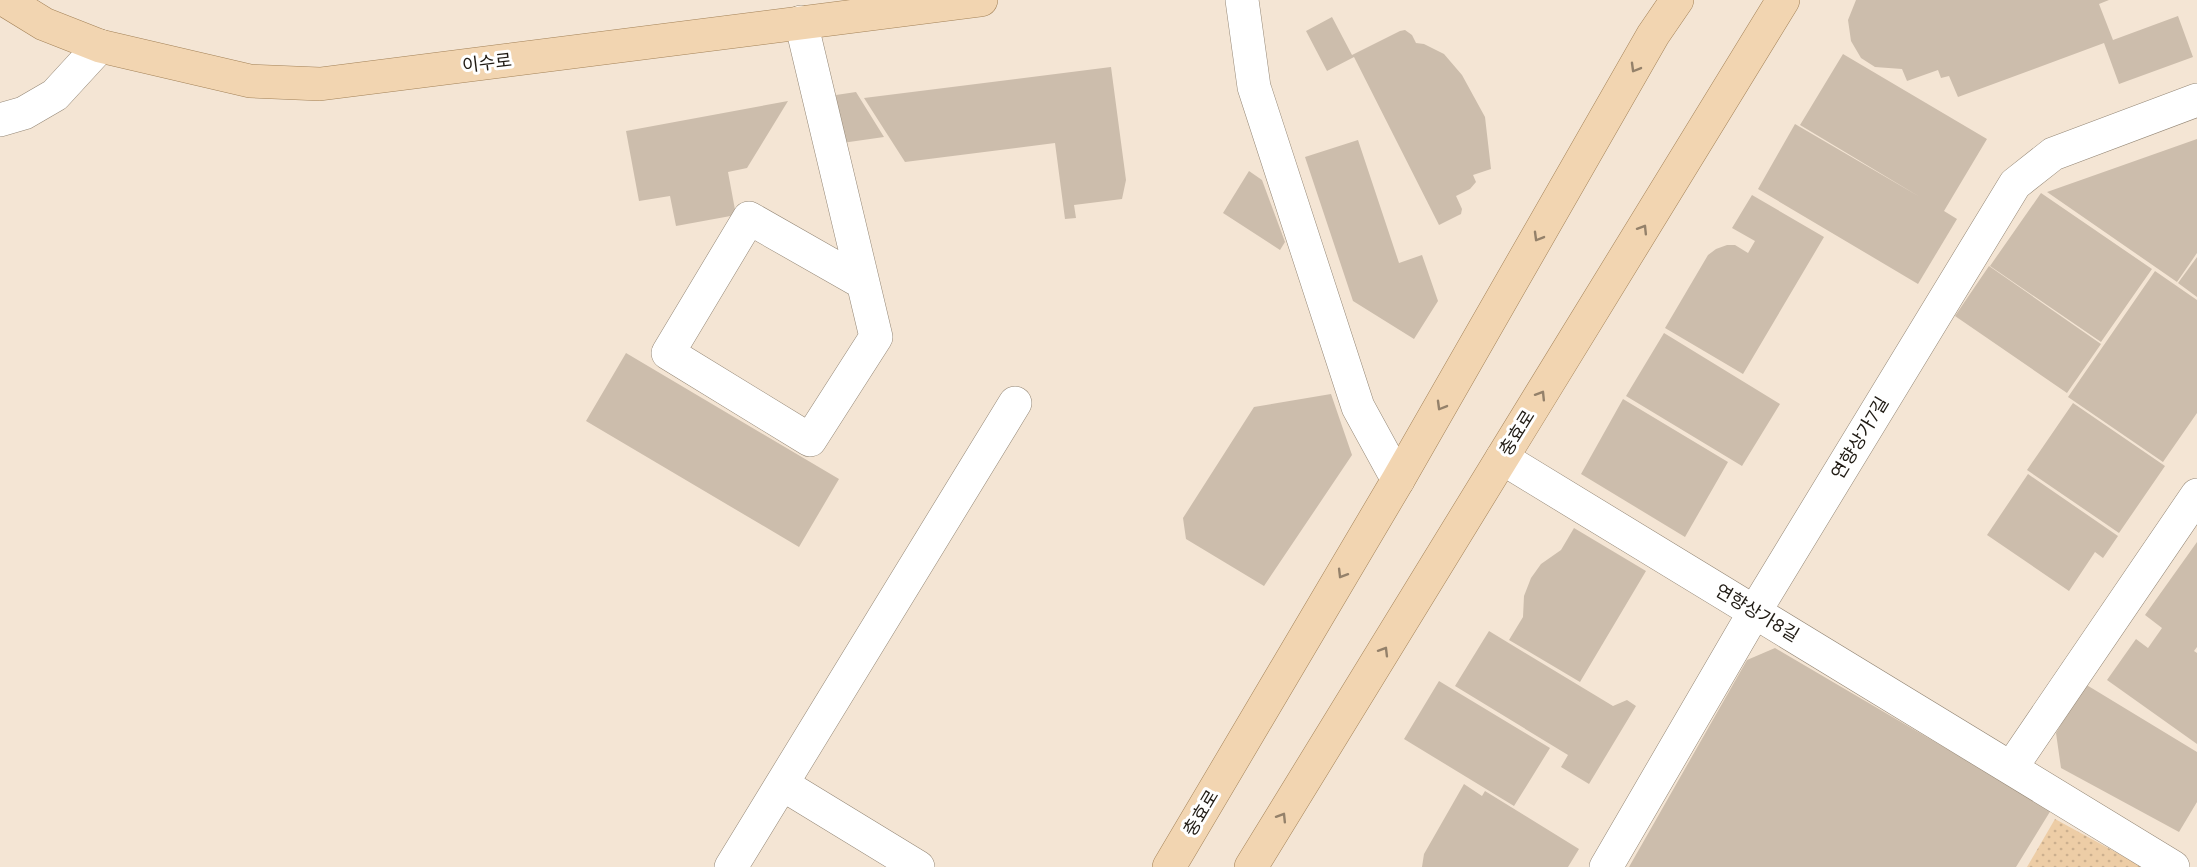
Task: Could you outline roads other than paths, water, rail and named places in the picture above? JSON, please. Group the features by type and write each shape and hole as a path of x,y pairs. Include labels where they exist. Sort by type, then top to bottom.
{"main road":[{"name":"이수로","path":"15,4 44,24 100,46 250,81 320,84 981,0"},
{"path":"1653,35 1657,0"},
{"name":"충효로","path":"1169,867 1398,480 1653,35 1677,0"},
{"name":"충효로","path":"1251,867 1783,0"}],"street":[{"path":"1242,0 1254,87 1358,406 1398,480"},
{"path":"801,22 876,337 810,440 668,353 749,218 863,283"},
{"path":"0,120 24,113 55,94 100,46"},
{"name":"연향상가7길","path":"1606,867 1755,611 2015,184 2054,154 2197,100"},
{"path":"731,867 1015,403"},
{"name":"연향상가8길","path":"1502,458 2173,867"},
{"path":"2011,768 2197,495"},
{"path":"782,784 918,867"}]}
